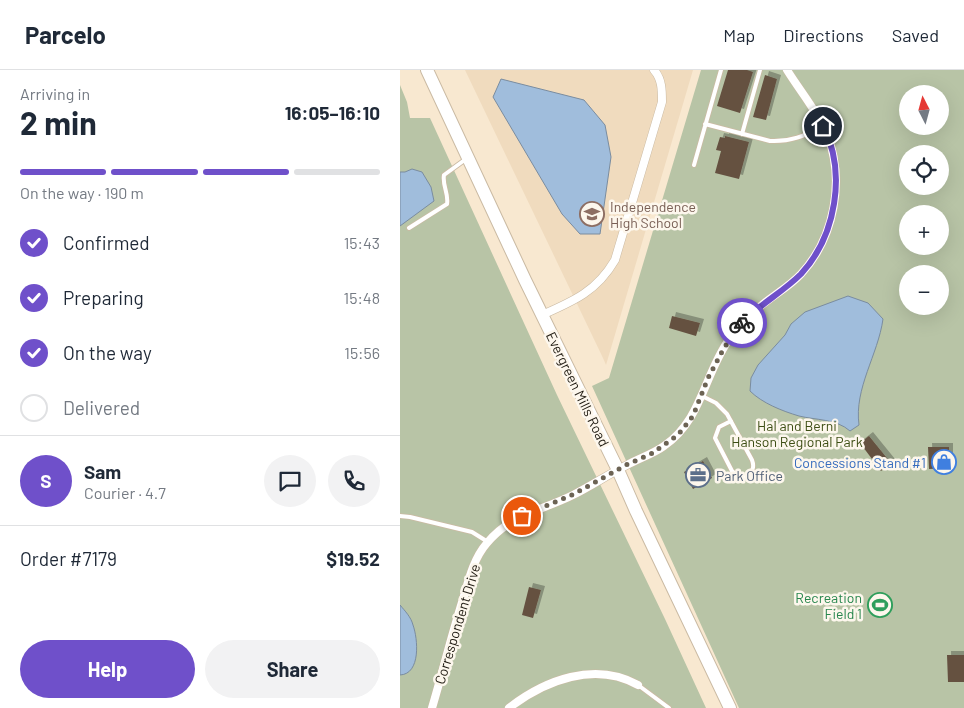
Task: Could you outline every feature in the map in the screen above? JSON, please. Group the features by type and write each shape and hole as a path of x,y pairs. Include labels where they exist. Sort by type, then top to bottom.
{"main road":[{"name":"Evergreen Mills Road","path":"427,70 730,708"}],"street":[{"path":"542,315 574,301 594,288 607,274 615,260 662,102 661,85 654,70"},
{"name":"Correspondent Drive","path":"432,708 454,624 472,569 480,552 488,542 506,525 522,516 572,495 651,454 678,435 693,416 714,366 734,334 756,310 801,274 815,256 824,237 834,206 836,177 834,159 823,126 787,70"},
{"path":"510,708 542,687 569,677 598,674 621,678 638,685"}],"lane":[{"path":"694,165 721,70"},
{"path":"742,134 760,70"},
{"path":"705,124 780,142 802,137 823,126"},
{"path":"409,228 447,204 448,198 443,180 444,175 468,158"},
{"path":"702,396 722,408 731,421 754,465 752,472 746,477 738,476 732,471 715,438 719,428 731,421"},
{"path":"400,516 472,532 488,542"},
{"path":"638,685 669,708"}],"shaded area":[{"name":"Independence High School","path":"465,70 693,70 606,365 603,358"}],"green space":[{"name":"Hal and Berni Hanson Regional Park","path":"701,70 964,70 964,708 739,708 592,386 609,378"},
{"path":"400,85 407,102 410,118 430,118 557,395 706,708 400,708"}],"water":[{"path":"501,79 584,100 605,125 611,157 600,234 580,234 562,214 493,97"},
{"path":"412,169 422,172 431,187 434,201 400,226 400,172"},
{"path":"848,296 868,303 883,319 860,398 858,411 859,425 850,431 839,424 793,414 766,403 750,391 751,378 758,365 785,335 791,324 805,312"},
{"path":"400,605 412,622 417,647 412,669 400,675"}],"building":[{"path":"728,70 747,70 753,72 740,113 717,106"},
{"path":"765,75 777,79 766,120 753,117"},
{"path":"725,136 749,142 739,179 715,173 721,151 716,150 720,137 725,138"},
{"path":"672,316 700,323 696,336 669,328"},
{"path":"869,436 891,463 881,471 860,443"},
{"path":"928,447 949,447 949,468 929,469"},
{"name":"Park Office","path":"703,461 712,478 693,489 684,472"},
{"path":"529,587 541,590 533,618 522,615"},
{"path":"947,655 964,655 964,682 948,682"}],"way so far":[{"path":"522,516 558,502 628,464 651,454 678,435 693,416 714,366 742,323"}],"place":[{"name":"Independence High School","path":"592,214"},
{"name":"Concessions Stand #1","path":"944,462"},
{"name":"Park Office","path":"698,475"},
{"name":"Recreation Field 1","path":"880,605"}],"route":[{"path":"742,323 801,274 815,256 824,237 834,206 836,177 834,159 823,126"}]}
